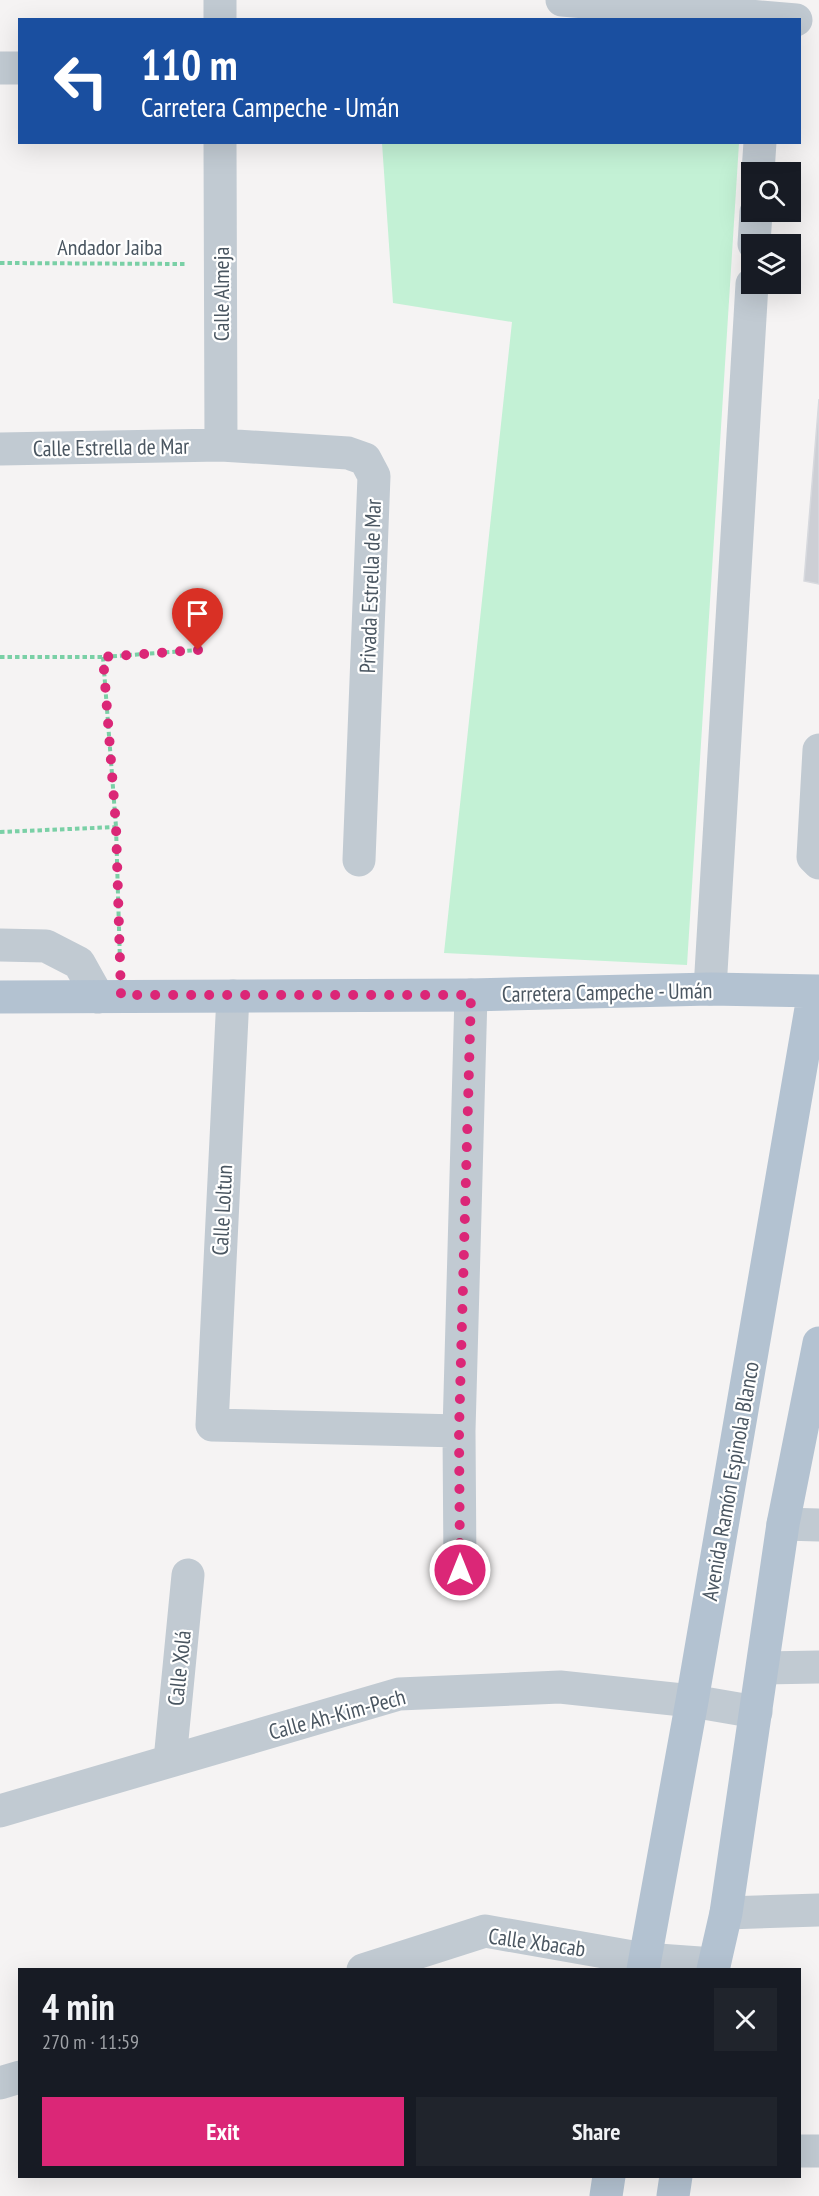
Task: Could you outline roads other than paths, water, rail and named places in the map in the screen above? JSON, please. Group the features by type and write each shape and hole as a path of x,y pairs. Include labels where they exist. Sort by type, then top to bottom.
{"main road":[{"name":"Carretera Campeche - Umán","path":"0,997 471,995 710,989 817,991"},
{"name":"Avenida Ramón Espinola Blanco","path":"643,1964 693,1701 817,991"},
{"path":"713,1967 726,1913 783,1524 819,1343"},
{"path":"606,2196 609,2178"},
{"path":"673,2196 676,2178"}],"street":[{"path":"219,0 220,18"},
{"path":"562,0 618,2 774,18"},
{"path":"785,18 811,0"},
{"path":"801,20 819,21"},
{"path":"0,68 18,68"},
{"name":"Calle Almeja","path":"220,144 221,445"},
{"path":"759,162 760,144"},
{"path":"710,989 751,294"},
{"name":"Calle Estrella de Mar","path":"0,449 221,445"},
{"name":"Privada Estrella de Mar","path":"221,445 348,453 366,459 374,476 359,860"},
{"path":"819,750 813,858 819,863"},
{"path":"0,945 46,946 79,963 109,996"},
{"path":"460,1570 459,1431 471,995"},
{"name":"Calle Loltun","path":"233,996 212,1425 459,1431"},
{"path":"783,1524 819,1525"},
{"name":"Calle Xolá","path":"170,1760 188,1575"},
{"path":"763,1668 819,1667"},
{"name":"Calle Ah-Kim-Pech","path":"0,1811 399,1694 560,1687 693,1701 756,1713"},
{"path":"726,1913 819,1910"},
{"name":"Calle Xbacab","path":"369,1968 485,1931 643,1964 713,1967"},
{"path":"0,2083 18,2078"},
{"path":"801,2151 819,2151"}]}
